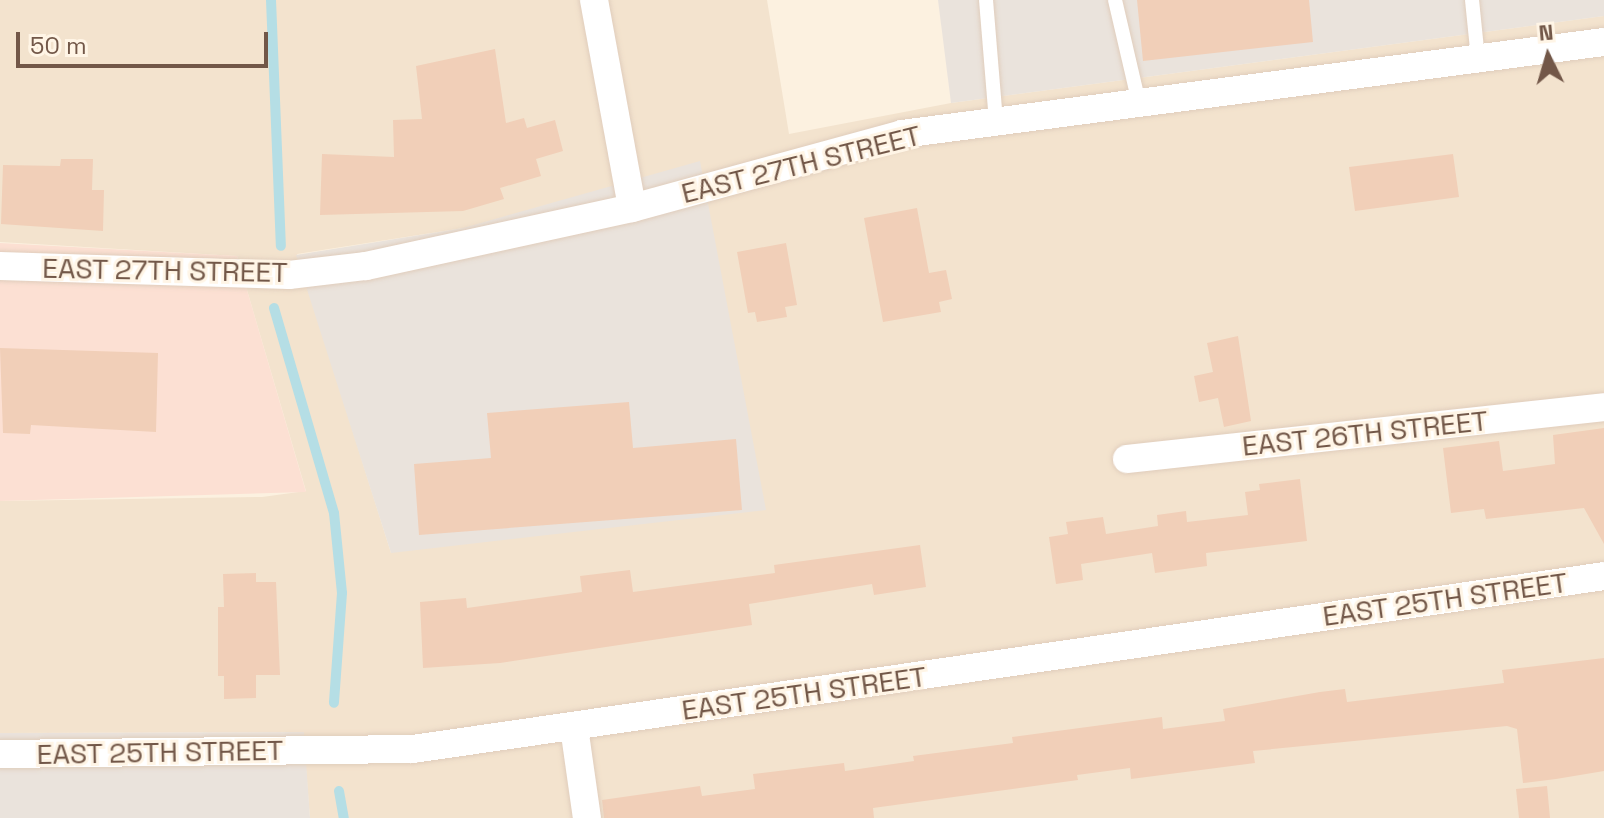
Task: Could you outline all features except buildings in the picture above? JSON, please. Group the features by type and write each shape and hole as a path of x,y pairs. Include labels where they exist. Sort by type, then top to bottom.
{"street":[{"path":"594,0 632,208"},
{"name":"EAST 27TH STREET","path":"0,266 289,275 366,266 632,208 902,134 1604,42"},
{"name":"EAST 26TH STREET","path":"1127,459 1604,407"},
{"name":"EAST 25TH STREET","path":"0,754 413,749 1604,576"},
{"path":"574,727 587,818"}],"lane":[{"path":"986,0 996,122"},
{"path":"1115,0 1139,103"},
{"path":"1472,0 1478,59"}],"shaded area":[{"path":"0,0 767,0 789,134 951,103 1604,16 1604,818 310,818 303,732 0,733 0,501 262,497 306,491 237,256 0,242","holes":["463,228 391,553 297,254"]},
{"path":"938,0 1604,0 1604,16 951,103"},
{"path":"700,161 766,510 391,553 296,255 463,228"},
{"path":"0,243 237,256 306,492 0,501"},
{"path":"304,732 310,818 0,818 0,733"}],"waterway":[{"path":"271,0 281,246"},
{"path":"274,308 334,513 342,593 334,703"},
{"path":"339,791 344,818"}]}
